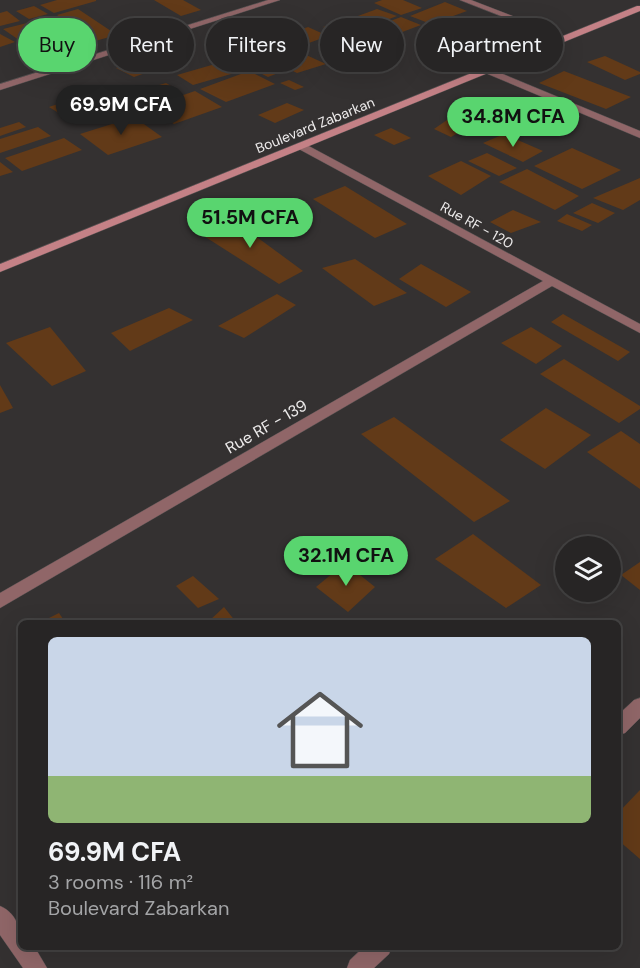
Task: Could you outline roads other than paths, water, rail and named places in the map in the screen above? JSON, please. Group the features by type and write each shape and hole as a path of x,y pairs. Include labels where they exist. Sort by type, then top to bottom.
{"street":[{"path":"0,87 276,0"},
{"path":"464,0 565,38"},
{"name":"Boulevard Zabarkan","path":"565,38 639,9"},
{"name":"Boulevard Zabarkan","path":"0,268 481,72"},
{"path":"491,72 640,135"},
{"name":"Rue RF - 120","path":"301,146 640,329"},
{"name":"Rue RF - 139","path":"0,601 550,282"},
{"path":"621,724 640,706"},
{"path":"0,917 18,942"},
{"path":"23,950 36,968"},
{"path":"358,968 377,950"}]}
